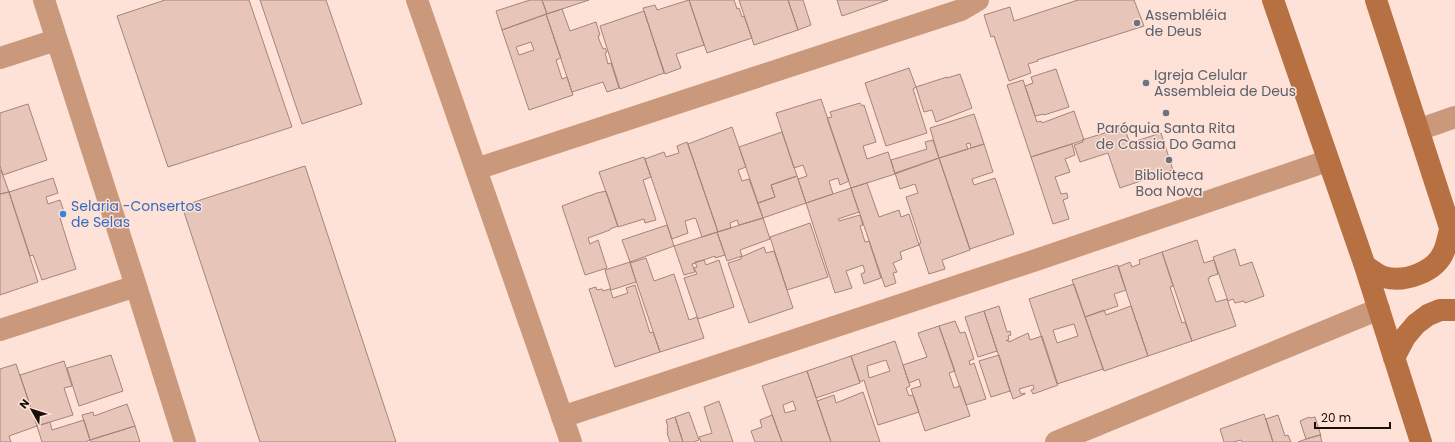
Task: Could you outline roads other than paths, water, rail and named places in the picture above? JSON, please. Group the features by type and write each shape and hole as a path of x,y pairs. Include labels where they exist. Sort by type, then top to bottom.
{"main road":[{"path":"1273,0 1327,161 1365,266 1421,442"},
{"path":"1365,266 1383,276 1394,279 1407,279 1436,263 1444,252 1452,236 1376,0"},
{"path":"1394,358 1405,337 1416,324 1428,315 1440,310 1455,310"}],"street":[{"path":"44,0 185,442"},
{"path":"417,0 571,442"},
{"path":"476,169 961,10 978,0"},
{"path":"0,58 56,40"},
{"path":"1418,130 1455,117"},
{"path":"562,417 1032,262 1327,161"},
{"path":"0,330 136,286"},
{"path":"1056,442 1379,310"}],"place":[{"name":"Assembléia de Deus","path":"1137,23"},
{"name":"Igreja Celular Assembleia de Deus","path":"1146,83"},
{"name":"Paróquia Santa Rita de Cassia Do Gama","path":"1166,113"},
{"name":"Biblioteca Boa Nova","path":"1169,160"},
{"name":"Selaria -Consertos de Selas","path":"63,214"}]}
